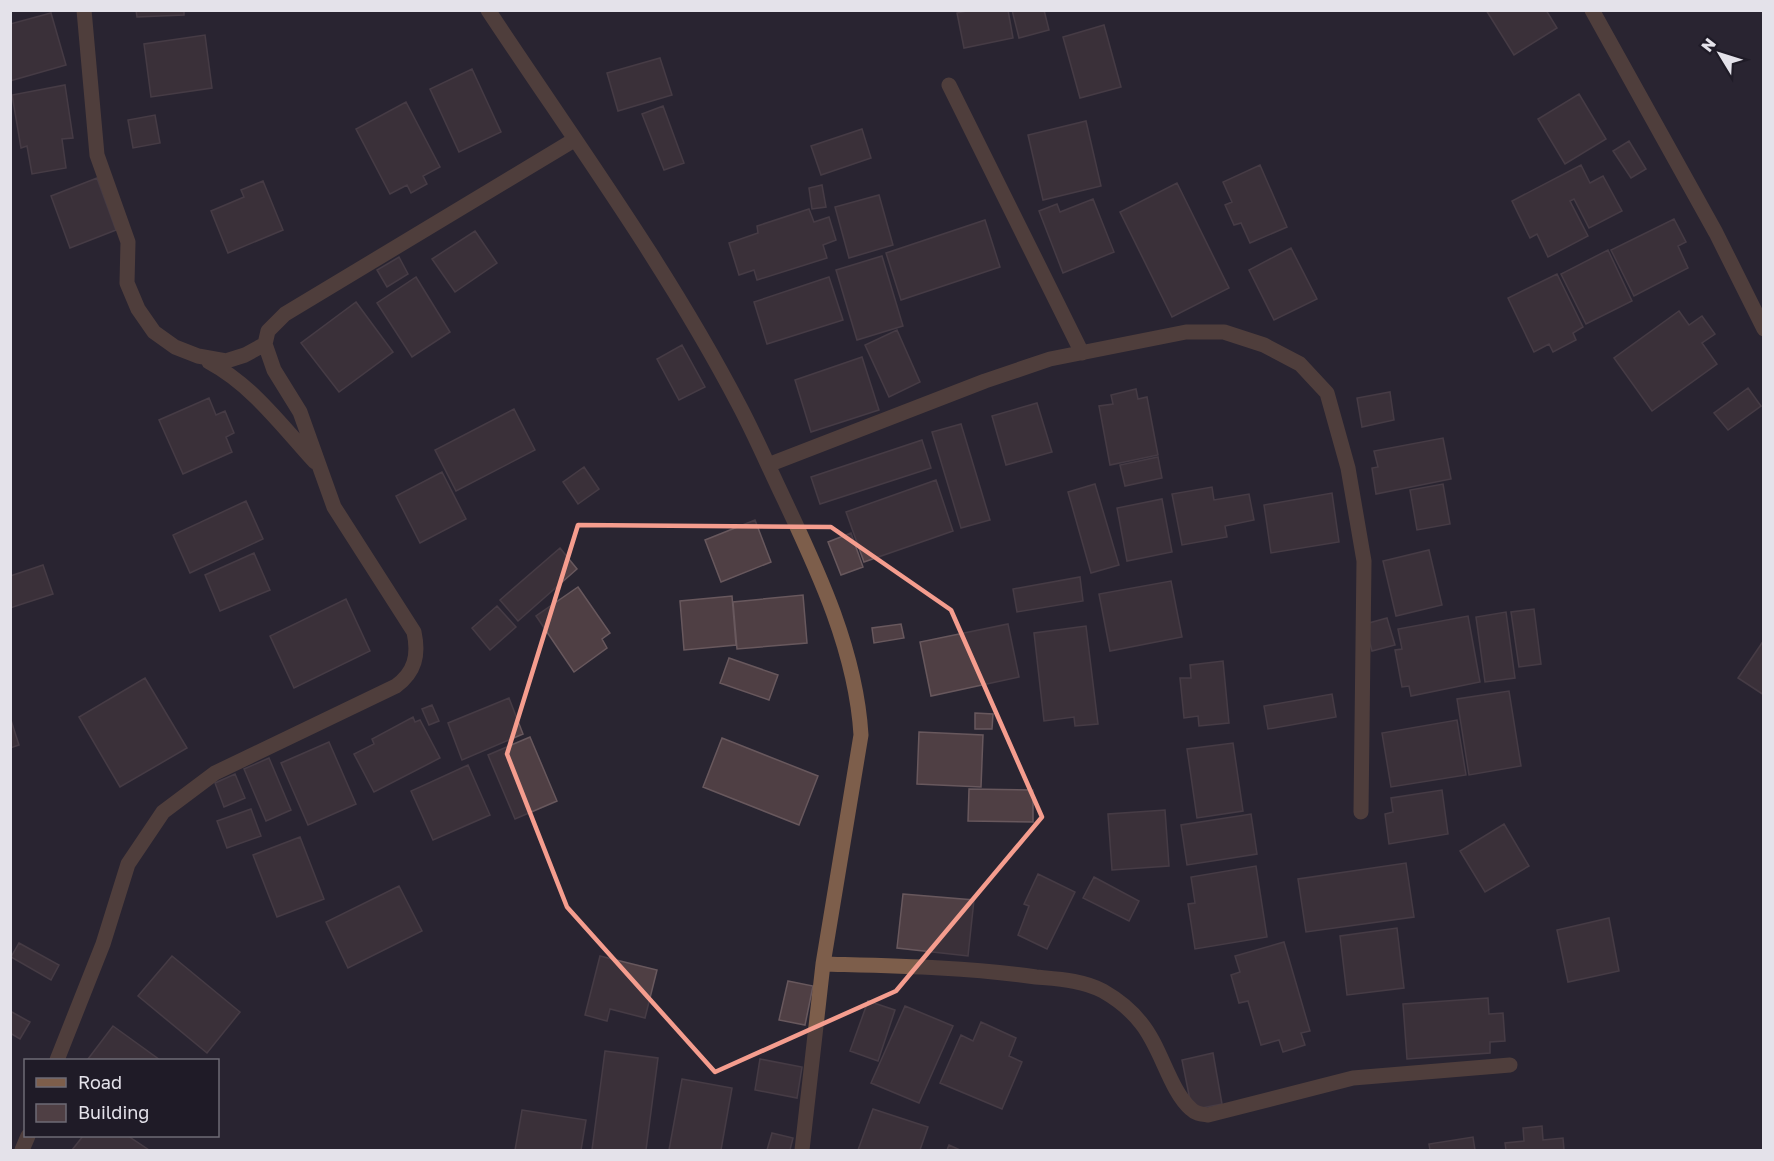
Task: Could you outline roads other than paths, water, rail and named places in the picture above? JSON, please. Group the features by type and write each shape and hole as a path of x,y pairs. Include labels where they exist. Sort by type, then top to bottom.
{"street":[{"path":"84,10 97,155 128,242 128,283 138,309 154,332 175,346 225,370 254,395 319,466"},
{"path":"488,10 669,285 739,405 826,594 842,640 859,708 861,735 823,964 802,1150"},
{"path":"1592,10 1716,233 1764,329"},
{"path":"949,84 1082,353"},
{"path":"57,1059 103,944 128,864 163,812 215,773 396,686 412,670 418,654 414,632 334,507 300,412 274,370 264,344 268,331 285,314 574,140"},
{"path":"768,465 985,381 1050,359 1186,332 1224,332 1264,345 1300,364 1328,393 1348,468 1364,561 1361,812"},
{"path":"198,356 226,361 245,355 264,344"},
{"path":"823,964 981,969 1076,982 1100,990 1120,1002 1141,1022 1157,1046 1182,1098 1199,1114 1208,1115 1353,1078 1510,1065"}]}
